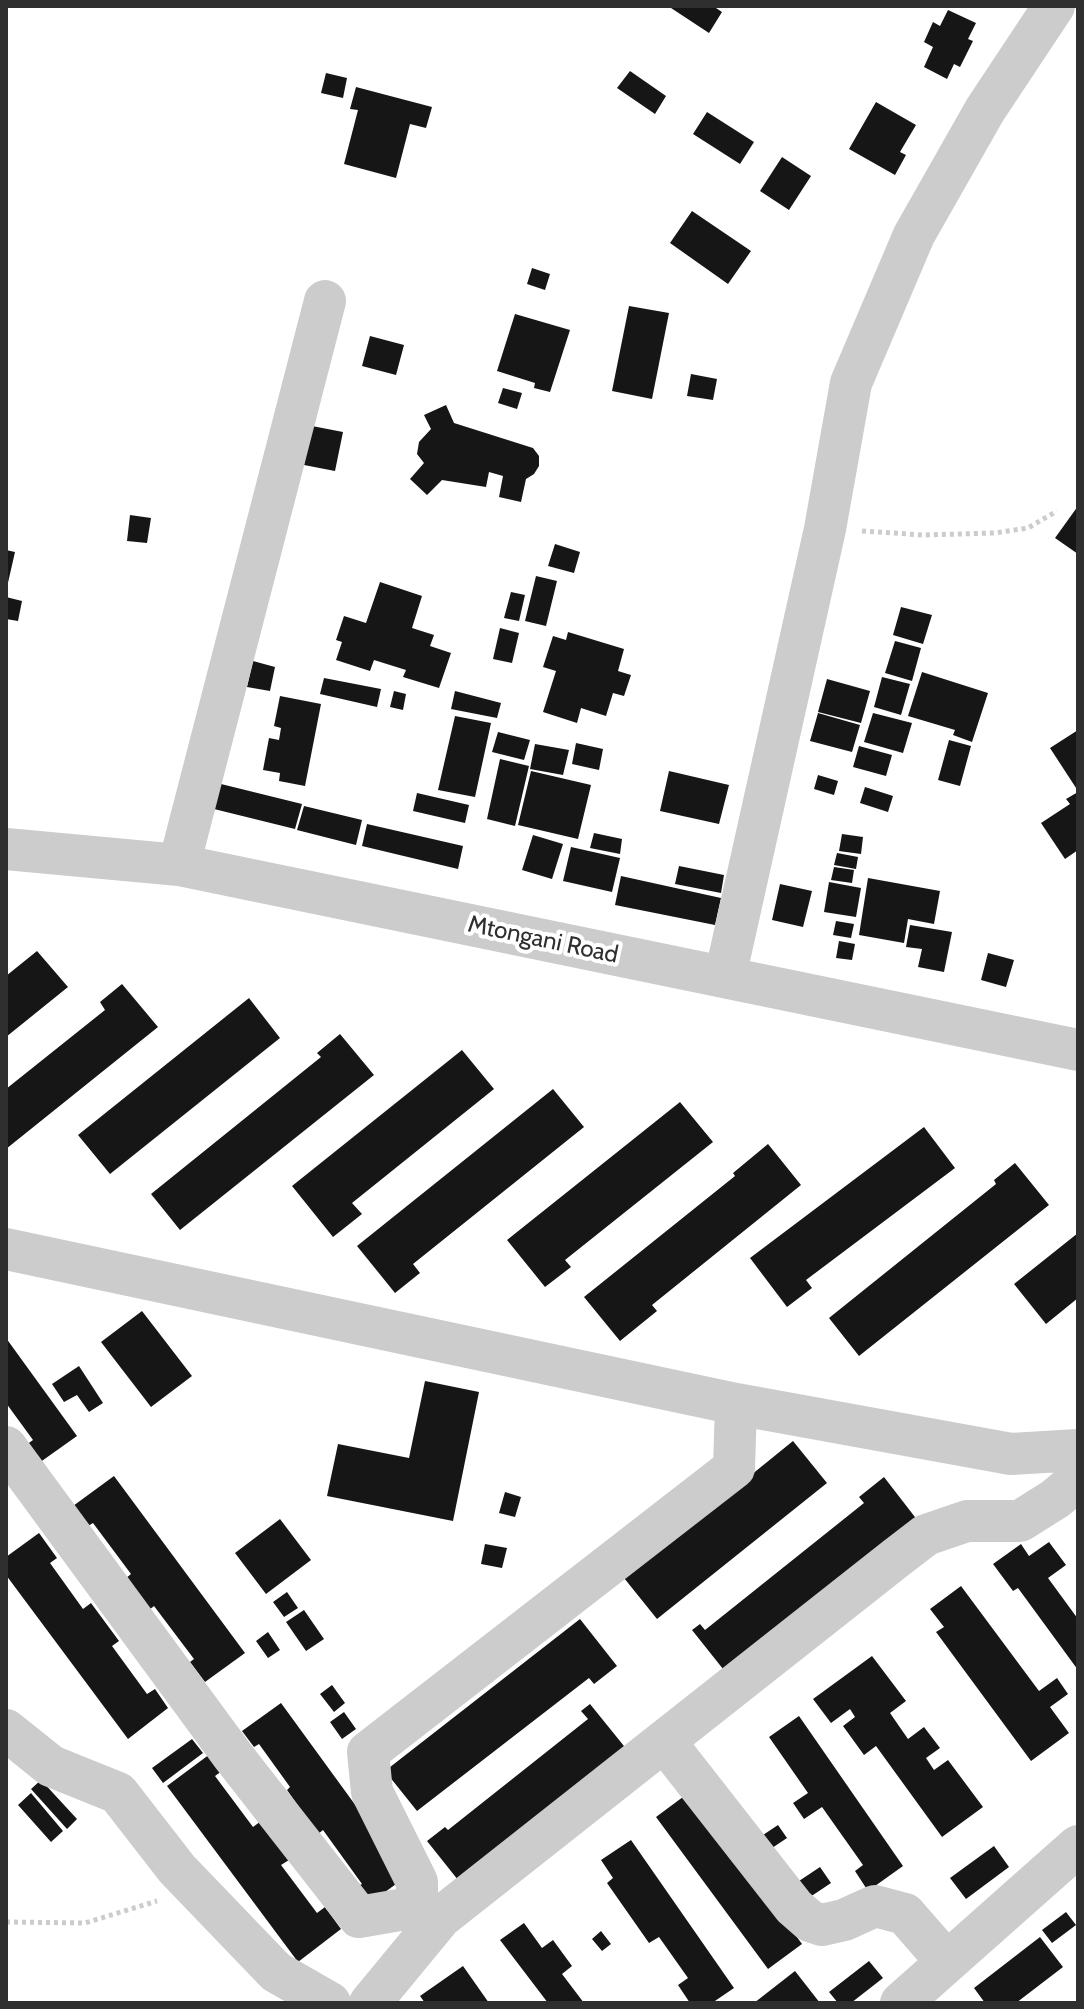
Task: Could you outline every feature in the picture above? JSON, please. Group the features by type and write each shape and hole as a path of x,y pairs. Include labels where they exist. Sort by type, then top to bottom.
{"street":[{"path":"725,977 825,529 851,383 914,235 985,110 1054,6"},
{"path":"179,865 325,301"},
{"name":"Mtongani Road","path":"6,849 179,865 1078,1050"},
{"path":"6,1249 736,1404 1011,1454 1078,1450"},
{"path":"429,1912 372,1792 368,1752 734,1468 736,1404"},
{"path":"6,1447 233,1756 359,1917 429,1912"},
{"path":"370,2003 429,1912 665,1742 926,1535 967,1521 1020,1521 1073,1484 1078,1457"},
{"path":"6,1730 51,1766 118,1793 188,1880 276,1972 330,2003"},
{"path":"665,1742 794,1907 810,1921 822,1925 844,1920 875,1906 905,1914 946,1961"},
{"path":"901,2003 1078,1846"}],"path":[{"path":"825,529 923,535 994,533 1028,528 1057,511"},
{"path":"6,1922 85,1923 153,1904 188,1880"}],"building":[{"path":"672,6 713,6 722,12 709,33"},
{"path":"948,10 976,23 968,39 973,41 960,67 954,64 947,79 924,67 933,47 924,42 933,22 940,26"},
{"path":"630,71 666,96 655,114 617,88"},
{"path":"326,73 347,78 343,98 321,93"},
{"path":"356,87 432,107 426,128 410,124 396,178 344,164 358,110 350,109"},
{"path":"876,102 916,125 900,152 906,155 895,175 849,149"},
{"path":"707,112 754,142 740,164 693,134"},
{"path":"782,157 811,176 789,210 760,191"},
{"path":"692,211 751,251 728,284 670,243"},
{"path":"532,268 550,274 545,290 527,284"},
{"path":"629,306 669,313 652,399 612,391"},
{"path":"515,314 570,330 550,392 534,388 535,383 497,371"},
{"path":"370,336 404,345 396,375 362,366"},
{"path":"691,374 717,379 713,400 687,396"},
{"path":"503,388 522,393 517,409 498,403"},
{"path":"446,405 454,423 533,448 539,456 539,466 526,479 521,502 499,497 503,476 489,472 486,487 442,480 427,495 410,479 424,463 417,454 419,442 431,429 424,415"},
{"path":"312,426 343,432 335,471 304,465"},
{"path":"1078,506 1078,554 1055,538"},
{"path":"130,515 151,518 147,543 127,541"},
{"path":"555,544 580,552 574,573 548,566"},
{"path":"6,550 15,552 7,587 6,587"},
{"path":"536,576 557,581 546,626 525,621"},
{"path":"380,582 422,596 412,628 434,635 430,646 451,653 439,688 403,677 406,670 374,660 370,671 336,660 342,642 336,640 344,616 366,623"},
{"path":"511,592 525,595 519,621 504,618"},
{"path":"6,597 22,601 18,621 6,619"},
{"path":"901,607 932,615 923,644 893,635"},
{"path":"500,628 519,633 512,663 493,659"},
{"path":"568,632 624,649 618,671 631,675 624,696 613,693 606,716 581,708 577,723 543,712 556,671 543,667 553,636 566,640"},
{"path":"895,641 921,648 912,681 885,673"},
{"path":"253,661 275,667 270,691 247,687"},
{"path":"922,672 988,693 972,742 953,735 955,730 908,716"},
{"path":"882,677 910,684 901,715 874,707"},
{"path":"324,678 381,689 377,707 320,694"},
{"path":"827,679 870,691 861,723 818,712"},
{"path":"394,691 406,694 403,710 390,707"},
{"path":"455,691 501,703 497,718 451,709"},
{"path":"280,696 321,704 305,786 279,781 280,773 263,770 269,738 279,740 281,728 274,726"},
{"path":"818,713 860,725 852,752 810,741"},
{"path":"873,713 912,723 903,753 864,742"},
{"path":"455,716 491,723 475,797 438,790"},
{"path":"1078,730 1078,791 1050,748"},
{"path":"498,732 530,740 524,760 492,752"},
{"path":"949,740 971,746 960,786 938,780"},
{"path":"576,743 603,749 599,770 572,764"},
{"path":"535,744 569,750 563,775 530,769"},
{"path":"859,746 892,755 886,776 853,767"},
{"path":"500,759 529,766 515,826 487,819"},
{"path":"531,771 591,785 578,839 518,825"},
{"path":"669,771 729,785 719,824 660,811"},
{"path":"818,775 838,781 834,795 814,789"},
{"path":"221,784 302,804 295,829 214,809"},
{"path":"865,787 893,796 888,812 860,803"},
{"path":"1078,792 1078,850 1065,859 1041,823 1070,804 1066,799"},
{"path":"417,793 469,805 465,823 413,811"},
{"path":"304,806 362,820 356,845 297,830"},
{"path":"367,824 463,846 458,869 362,846"},
{"path":"594,833 622,839 620,854 590,848"},
{"path":"842,834 863,837 861,854 839,851"},
{"path":"533,835 563,844 552,879 522,870"},
{"path":"571,847 620,858 612,892 563,881"},
{"path":"837,853 858,857 856,869 834,865"},
{"path":"679,866 724,875 721,893 675,884"},
{"path":"834,867 854,870 852,883 831,880"},
{"path":"621,876 721,898 715,925 615,905"},
{"path":"868,878 940,891 934,924 908,919 904,943 859,935"},
{"path":"829,882 861,888 856,917 824,912"},
{"path":"780,884 812,891 803,927 772,920"},
{"path":"836,921 854,924 851,938 833,935"},
{"path":"910,925 952,932 944,972 918,967 922,949 906,947"},
{"path":"839,941 855,944 852,960 836,958"},
{"path":"37,951 68,987 6,1037 6,976"},
{"path":"988,953 1014,960 1006,987 981,980"},
{"path":"122,984 158,1027 6,1149 6,1089 105,1010 100,1002"},
{"path":"249,998 280,1038 110,1174 78,1135"},
{"path":"340,1034 374,1075 180,1230 151,1194 321,1057 317,1053"},
{"path":"462,1050 494,1089 352,1203 362,1214 333,1237 292,1186"},
{"path":"553,1089 584,1127 413,1264 420,1273 395,1293 357,1246"},
{"path":"680,1102 713,1142 565,1260 571,1267 545,1287 507,1240"},
{"path":"924,1127 955,1168 806,1280 812,1288 787,1307 750,1258"},
{"path":"768,1144 801,1185 652,1305 657,1311 620,1341 584,1297 735,1176 733,1173"},
{"path":"1015,1163 1049,1205 859,1356 829,1318 996,1184 994,1180"},
{"path":"1078,1233 1078,1298 1046,1324 1014,1284"},
{"path":"142,1311 192,1376 151,1407 101,1342"},
{"path":"6,1338 77,1436 39,1463 26,1445 33,1440 6,1403"},
{"path":"79,1366 103,1403 89,1412 77,1395 64,1402 52,1384"},
{"path":"425,1381 479,1392 453,1521 327,1496 338,1444 409,1458"},
{"path":"793,1441 827,1483 657,1619 624,1578"},
{"path":"114,1476 245,1653 205,1682 190,1662 194,1659 154,1606 149,1610 125,1579 131,1574 93,1523 88,1526 73,1506"},
{"path":"884,1477 918,1521 727,1674 692,1630 700,1624 705,1630 864,1503 859,1497"},
{"path":"505,1492 521,1497 515,1517 499,1513"},
{"path":"280,1519 311,1560 266,1594 235,1553"},
{"path":"39,1533 57,1558 50,1563 83,1609 91,1603 119,1641 112,1646 147,1694 155,1689 168,1708 128,1739 6,1575 6,1557"},
{"path":"1049,1542 1066,1565 1048,1578 1078,1619 1078,1670 1018,1588 1013,1591 993,1564 1021,1544 1029,1556"},
{"path":"485,1544 507,1548 502,1568 481,1564"},
{"path":"961,1586 1039,1691 1057,1678 1068,1694 1050,1707 1069,1733 1031,1761 936,1632 944,1627 930,1609"},
{"path":"287,1592 298,1608 284,1617 273,1602"},
{"path":"304,1610 324,1639 306,1651 286,1622"},
{"path":"580,1619 617,1666 594,1684 589,1678 417,1811 385,1771"},
{"path":"268,1632 280,1650 268,1658 256,1641"},
{"path":"872,1656 906,1701 890,1713 908,1739 924,1727 940,1748 926,1758 934,1770 948,1760 983,1807 942,1837 876,1746 864,1755 843,1726 855,1717 850,1709 831,1723 813,1699"},
{"path":"332,1685 345,1703 334,1712 320,1694"},
{"path":"281,1703 407,1876 370,1903 358,1886 362,1884 323,1830 318,1834 259,1744 254,1747 242,1731"},
{"path":"590,1704 628,1751 462,1885 427,1841 445,1827 448,1830 588,1719 581,1711"},
{"path":"344,1712 356,1729 342,1739 330,1722"},
{"path":"799,1716 903,1866 868,1891 855,1871 863,1865 822,1807 804,1819 793,1803 808,1793 769,1737"},
{"path":"192,1739 203,1753 163,1783 152,1768"},
{"path":"210,1754 222,1771 215,1776 253,1827 261,1821 289,1860 281,1865 317,1913 325,1907 341,1929 298,1962 167,1786"},
{"path":"41,1780 77,1819 67,1829 31,1789"},
{"path":"691,1791 802,1944 768,1969 656,1817"},
{"path":"31,1793 63,1831 51,1842 18,1805"},
{"path":"778,1825 787,1838 769,1850 760,1837"},
{"path":"631,1840 734,1988 712,2003 690,2003 678,1985 688,1978 659,1937 649,1943 607,1883 613,1878 601,1860"},
{"path":"994,1846 1009,1867 966,1899 950,1878"},
{"path":"820,1867 831,1883 810,1897 799,1881"},
{"path":"1066,1912 1076,1925 1052,1943 1042,1930"},
{"path":"524,1923 542,1948 553,1940 572,1966 562,1974 584,2003 548,2003 500,1940"},
{"path":"601,1931 611,1944 602,1951 592,1939"},
{"path":"1040,1937 1063,1967 1016,2003 985,2003 974,1988"},
{"path":"869,1961 883,1978 851,2003 838,2003 829,1992"},
{"path":"463,1966 489,2003 425,2003 420,1996"},
{"path":"795,1971 820,2003 754,2003"}]}
